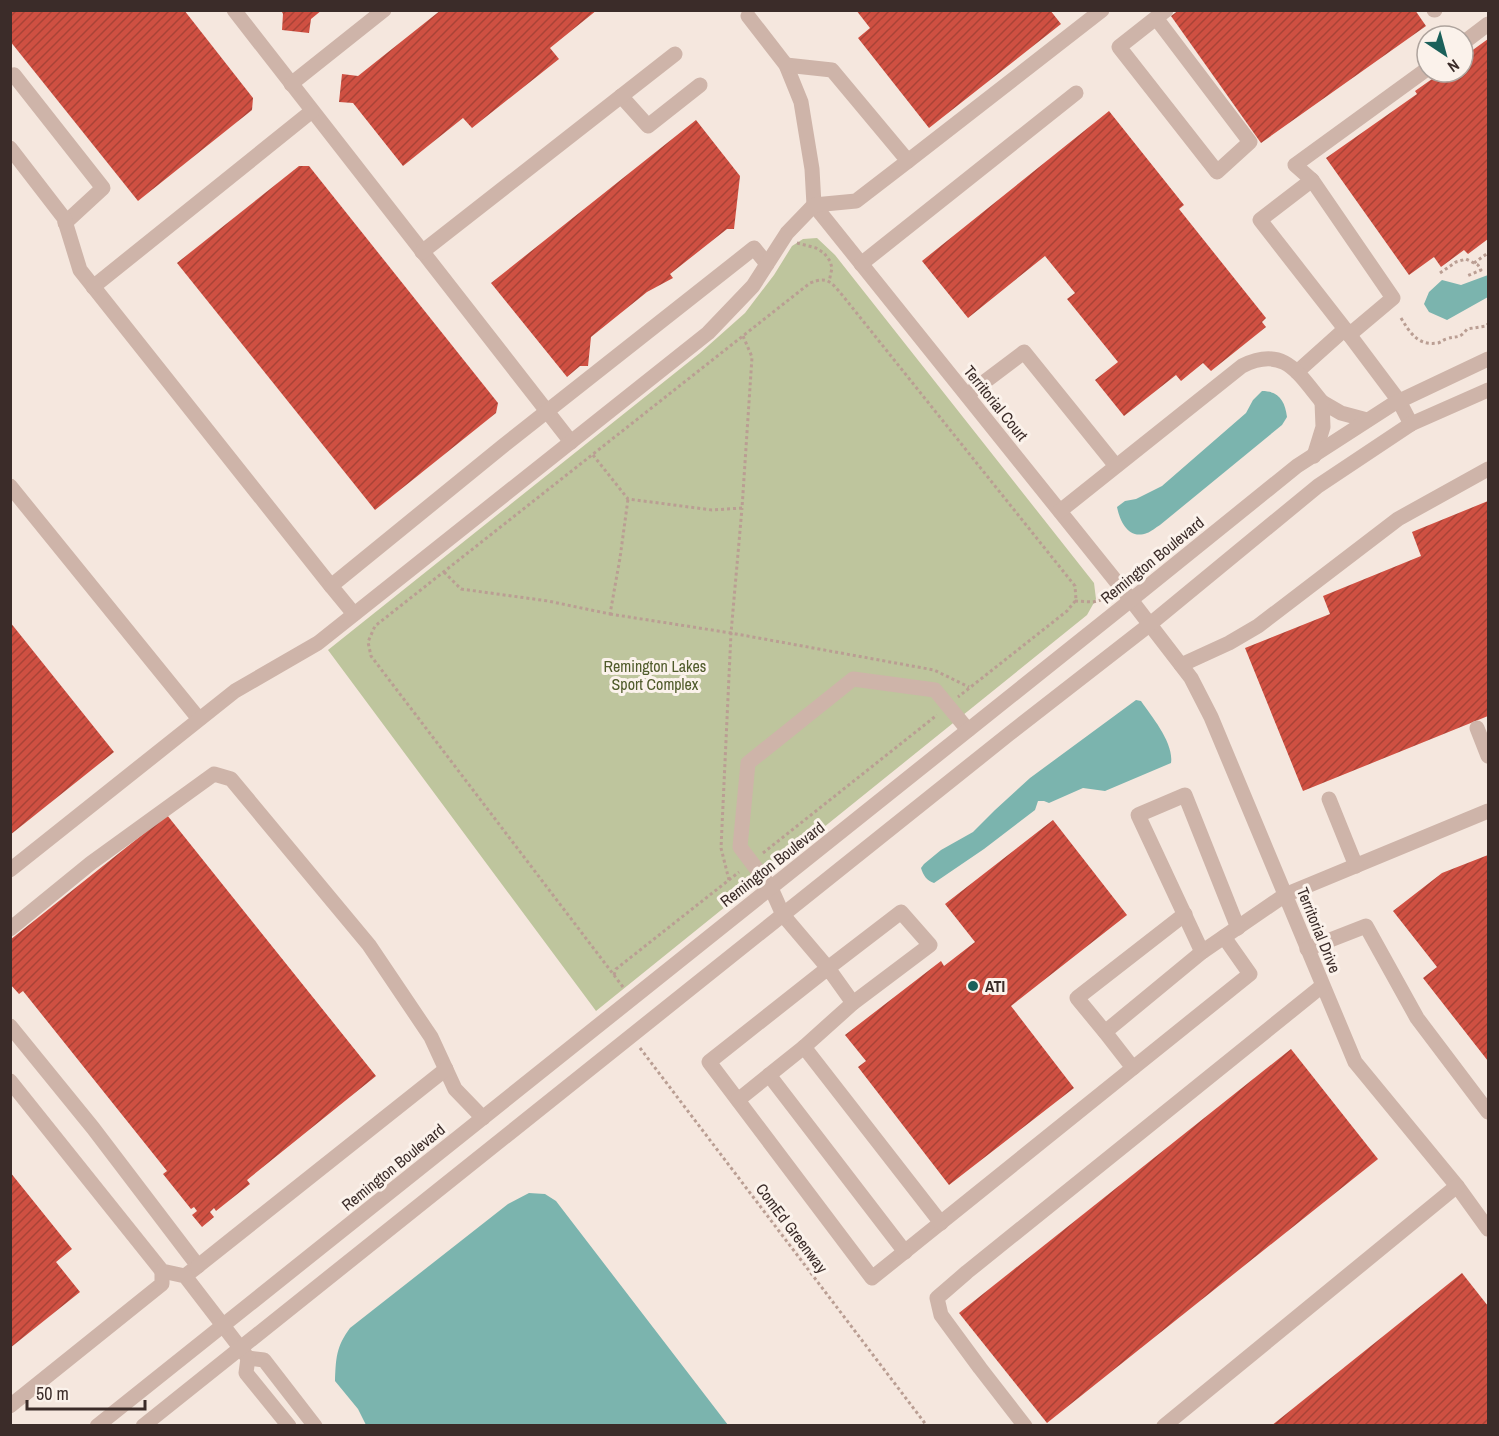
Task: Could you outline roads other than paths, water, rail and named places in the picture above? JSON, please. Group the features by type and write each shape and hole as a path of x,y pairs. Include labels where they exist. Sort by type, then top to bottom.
{"street":[{"path":"234,10 571,442"},
{"path":"291,84 384,10"},
{"path":"10,870 235,691 318,643 708,333 753,286 788,233 814,205 856,201 1093,13"},
{"path":"1162,14 1250,142 1217,172 1119,47 1162,14"},
{"path":"748,16 786,65 801,102 812,169 814,205"},
{"path":"1475,34 1488,24"},
{"path":"422,252 675,54"},
{"path":"786,65 832,70 908,161"},
{"path":"10,77 14,75 103,188 65,223"},
{"path":"1297,372 1393,298 1312,180 1295,165 1415,78"},
{"path":"621,96 648,126 700,85"},
{"path":"861,264 1076,93"},
{"path":"93,287 312,111"},
{"path":"10,148 63,218 80,270 354,614"},
{"path":"1312,180 1260,220 1399,401 1411,424"},
{"name":"Territorial Court","path":"814,205 1149,625"},
{"path":"331,586 547,411 754,248 767,264"},
{"path":"967,395 1024,352 1116,466"},
{"path":"1060,511 1242,366 1254,360 1268,358 1293,367 1322,402 1341,413 1367,420"},
{"name":"Remington Boulevard","path":"97,1425 1297,466 1399,401 1488,359"},
{"path":"143,1425 244,1353 783,915 1149,625 1318,486 1411,424 1488,390"},
{"path":"1314,456 1323,427 1322,402"},
{"path":"1181,665 1229,643 1258,626 1398,519 1488,469"},
{"path":"10,486 199,719"},
{"name":"Territorial Drive","path":"1149,625 1191,678 1211,717 1355,1062 1457,1186 1488,1229"},
{"path":"854,1003 783,915 771,888 740,847 748,763 853,679 935,690 968,730"},
{"path":"1477,728 1488,756"},
{"path":"10,929 91,863 214,774 231,779 369,945 431,1036 455,1089 483,1118"},
{"path":"1202,952 1138,815 1185,795 1238,928"},
{"path":"1329,799 1356,866"},
{"path":"1105,1032 1202,952 1285,895 1488,811"},
{"path":"738,1100 854,1003 930,945 901,912 709,1062 872,1278 1250,974 1224,937"},
{"path":"1133,1068 1077,999 1185,914"},
{"path":"1307,949 1366,926 1417,1018 1488,1112"},
{"path":"1025,1425 941,1315 937,1298 1322,986"},
{"path":"10,1026 93,1128 198,1266"},
{"path":"804,1047 941,1223"},
{"path":"185,1276 446,1069"},
{"path":"769,1075 905,1252"},
{"path":"10,1081 162,1270 185,1276 244,1353 246,1373 288,1425"},
{"path":"1164,1425 1457,1186"},
{"path":"10,1406 162,1284 162,1270"},
{"path":"244,1353 264,1360 315,1425"}],"water":[{"path":"1488,275 1488,297 1447,320 1429,312 1424,304 1429,292 1442,280 1461,285"},
{"path":"1262,391 1277,395 1283,402 1287,417 1282,425 1152,531 1141,535 1130,532 1123,524 1117,507 1125,501 1136,499 1162,486 1246,413 1253,400"},
{"path":"1136,700 1141,701 1166,739 1171,763 1105,791 1083,788 1049,803 1038,801 1035,810 984,849 934,883 929,881 921,868 924,864 941,850 973,832 1030,778"},
{"path":"529,1193 545,1194 556,1201 728,1425 366,1425 358,1409 335,1381 338,1353 350,1328 508,1204"}],"place":[{"name":"ATI","path":"973,986"}],"park label":[{"name":"Remington Lakes Sport Complex","path":"655,675"}]}
